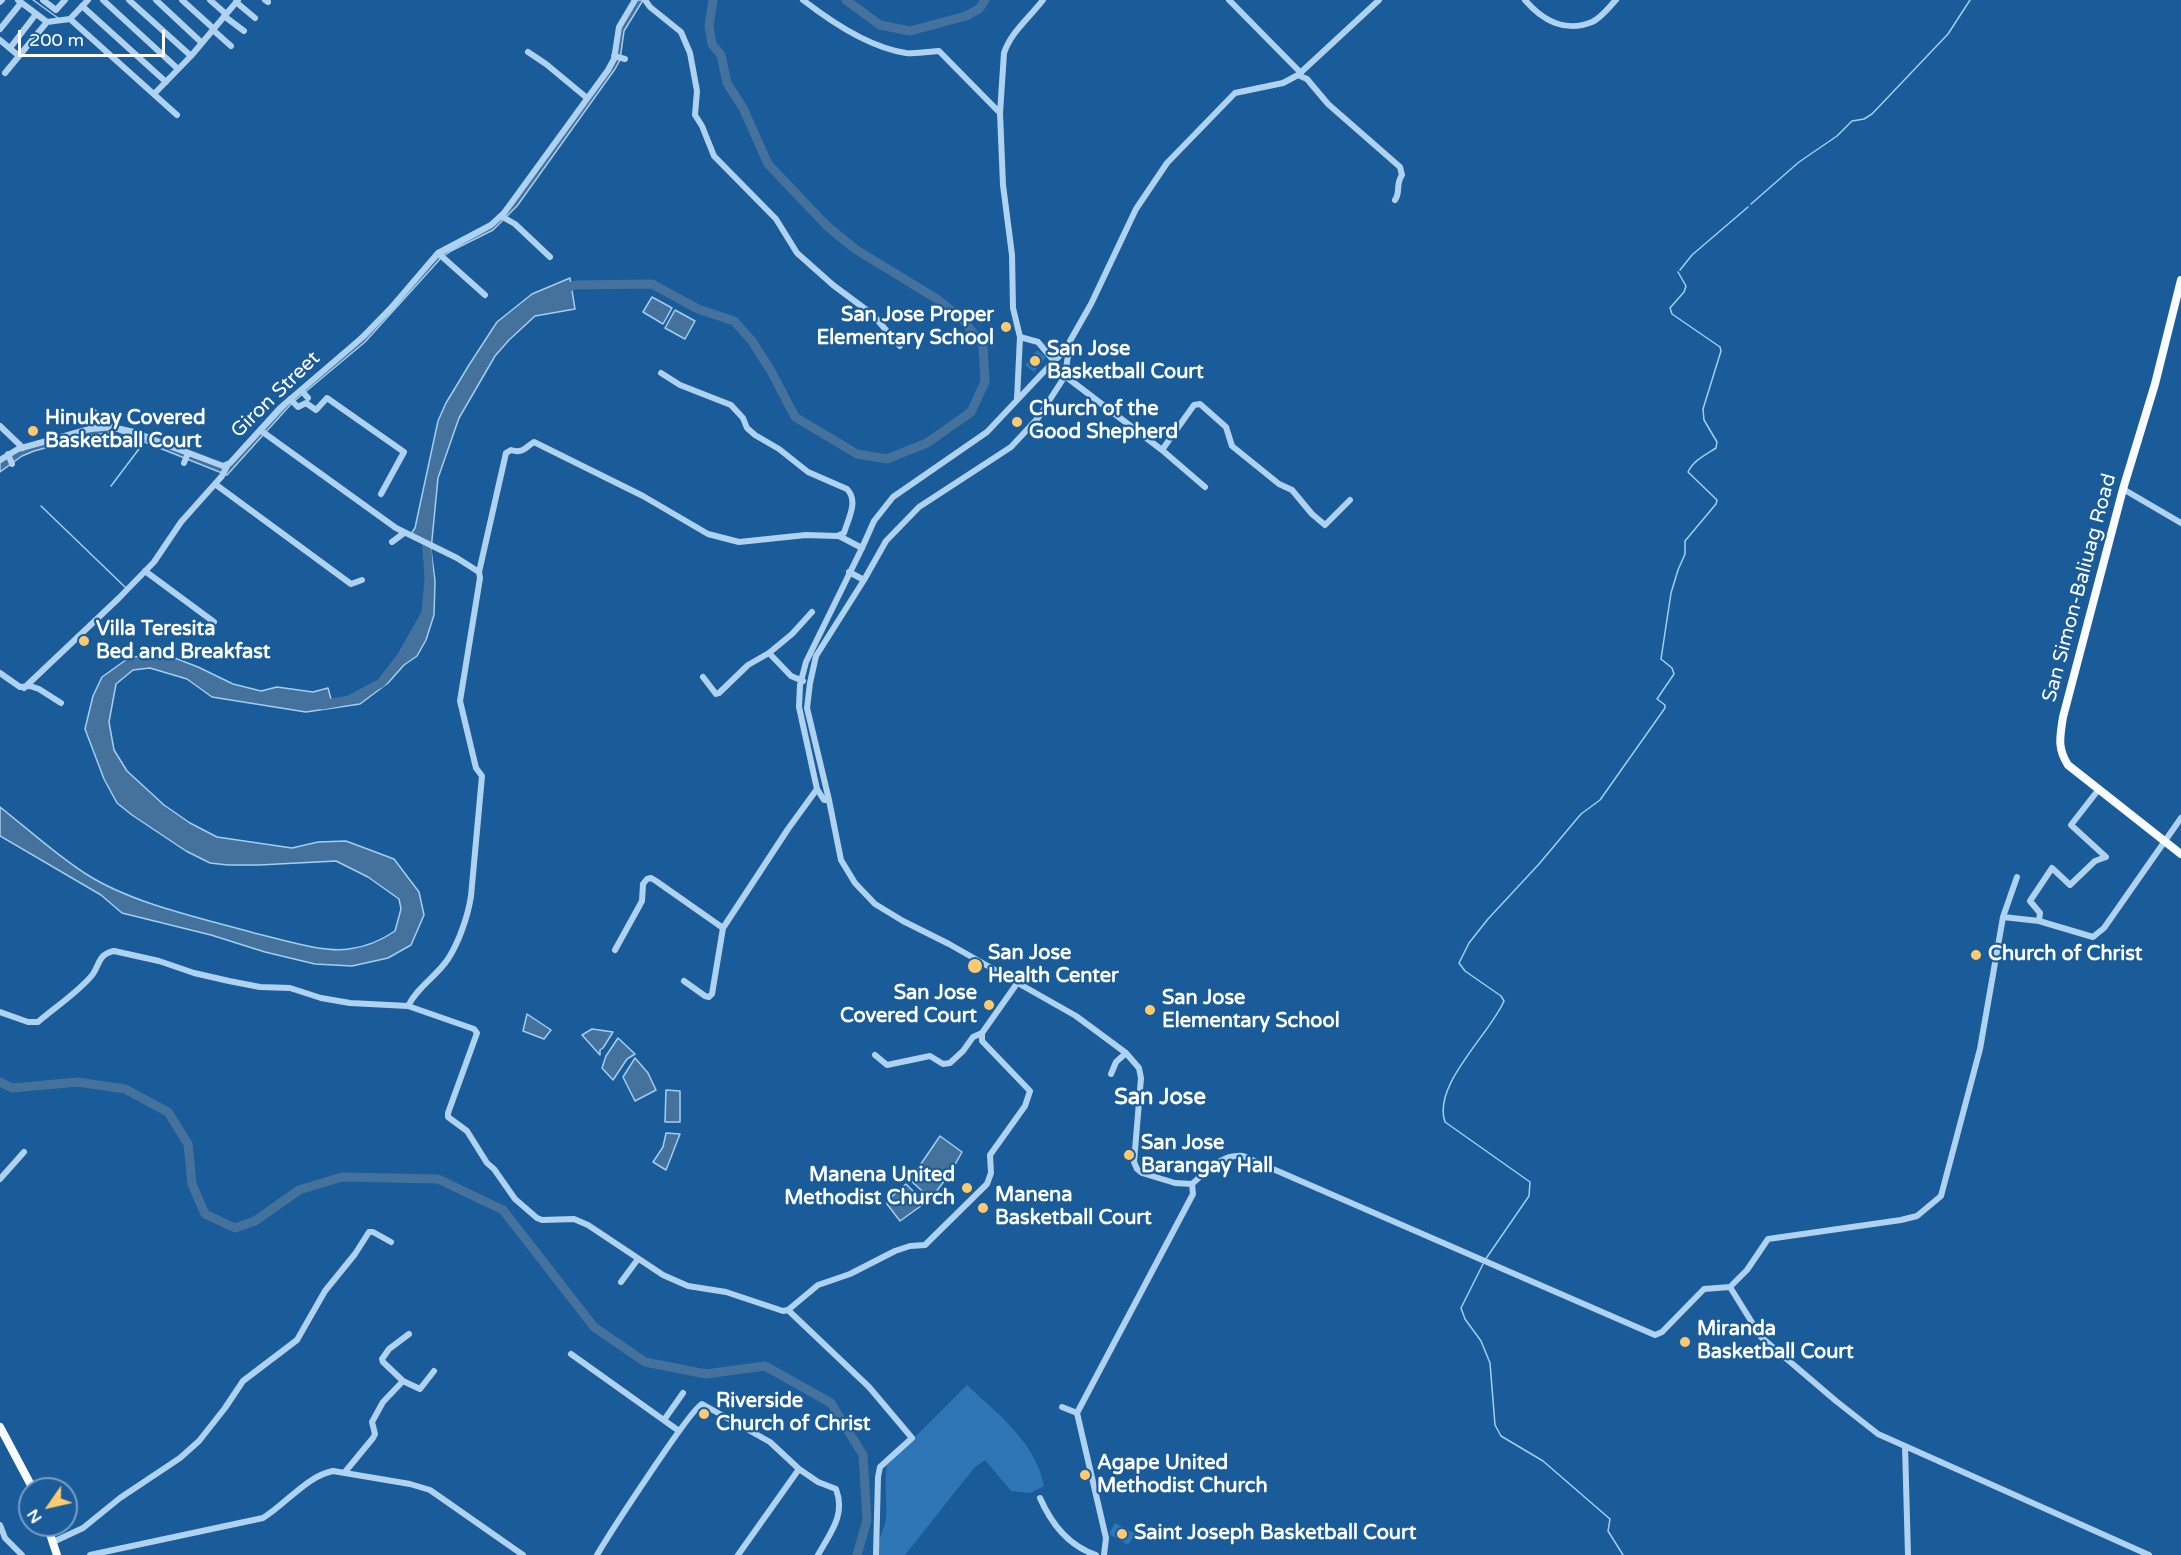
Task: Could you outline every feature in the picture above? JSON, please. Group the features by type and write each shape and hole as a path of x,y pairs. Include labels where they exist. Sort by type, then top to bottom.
{"main road":[{"name":"San Simon-Baliuag Road","path":"2181,280 2155,384 2123,489 2062,717 2060,741 2060,754 2068,765 2181,854"},
{"path":"0,1426 27,1477"},
{"path":"51,1537 57,1555"}],"street":[{"path":"43,0 56,10 65,0"},
{"path":"5,73 47,22 70,19 88,0"},
{"path":"103,0 178,69"},
{"path":"129,0 191,56"},
{"path":"156,0 202,43"},
{"path":"182,0 231,46"},
{"path":"210,0 244,31"},
{"name":"Giron Street","path":"0,460 23,448 35,448 111,427 134,432 187,457 224,466 224,470 291,401 376,329 440,255 486,231 503,217 587,98 596,91 610,73 619,54 619,27 635,0"},
{"path":"645,0 650,7 681,32 690,53 697,91 695,115 714,156 776,219 803,259 872,314 900,346"},
{"path":"803,0 847,29 883,48 909,53 939,51 1000,113"},
{"path":"1017,399 1020,337 1013,308 1014,277 1003,185 1000,113 1004,53 1007,45 1043,0"},
{"path":"1229,0 1307,79 1328,104 1400,166 1402,175 1397,182 1398,195 1395,200"},
{"path":"829,800 820,798 817,789 799,707 801,680 806,662 874,521 893,497 987,432 1068,348 1136,209 1167,163 1235,93 1283,82 1300,74 1379,0"},
{"path":"1525,0 1537,13 1556,24 1572,27 1594,22 1616,0"},
{"path":"0,29 19,1 47,22"},
{"path":"153,94 191,56 237,1 255,18"},
{"path":"82,6 166,82"},
{"path":"10,48 36,14"},
{"path":"70,19 177,115"},
{"path":"0,40 19,56"},
{"path":"528,52 587,98"},
{"path":"503,217 550,257"},
{"path":"440,255 485,296"},
{"path":"364,337 371,343"},
{"path":"1020,337 1038,342 1053,361"},
{"path":"1068,348 1069,356 1065,376 1038,418 1011,447 919,507 886,541 816,656 807,708 841,860 855,883 875,904 1076,1016 1126,1053 1139,1068 1141,1078 1134,1162 1142,1173 1175,1183 1192,1184 1220,1161 1231,1155 1243,1156 1655,1335 1675,1320 1704,1289 1730,1287 1747,1270 1768,1239 1917,1216 1941,1196 1980,1049 2003,917 2017,877"},
{"path":"661,374 680,385 731,405 743,418 747,428 755,435 779,448 808,472 847,489 852,494 853,503 844,533 840,536"},
{"path":"1065,376 1162,450 1205,487"},
{"path":"302,391 308,398"},
{"path":"291,401 298,407 306,404 316,410 327,398 404,452 381,494"},
{"path":"1162,450 1194,405 1200,404 1226,427 1232,446 1279,484 1292,490 1312,514 1325,525 1328,525 1350,500"},
{"path":"93,411 111,427"},
{"path":"0,426 23,448"},
{"path":"262,432 407,535 457,558 479,572"},
{"path":"408,1006 415,993 448,959 468,915 482,777 476,768 460,701 480,579 479,572 507,453 511,450 520,452 534,442 643,496 708,534 739,542 806,535 840,536 862,548"},
{"path":"9,455 12,464"},
{"path":"24,688 154,562 181,522 215,484 224,470"},
{"path":"215,484 351,584 362,580"},
{"path":"2123,489 2181,523"},
{"path":"392,542 407,535"},
{"path":"145,571 214,622"},
{"path":"849,572 864,580"},
{"path":"703,677 717,694 748,665 769,653 792,634 812,612"},
{"path":"769,653 791,676 810,683"},
{"path":"0,673 24,688"},
{"path":"24,688 30,686 39,689 61,703"},
{"path":"684,981 705,996 709,997 712,994 723,928 817,789"},
{"path":"2039,921 2040,913 2030,901 2052,868 2070,885 2095,861 2106,857 2071,825 2099,789"},
{"path":"2003,917 2039,921 2093,937 2104,928 2181,818"},
{"path":"615,950 642,901 643,884 646,879 651,878 656,881 723,928"},
{"path":"0,1012 28,1022 38,1022 93,973 99,960 107,952 114,951 130,953 194,973 260,987 290,988 321,998 350,1003 408,1006 474,1029 477,1033 447,1113 448,1118 467,1131 487,1163 494,1169 515,1199 542,1220 565,1218 588,1225 663,1275 688,1286 726,1292 779,1311 788,1310 818,1285 850,1274 895,1251 910,1246 925,1245 987,1184 991,1173 990,1155 1025,1106 1030,1091 982,1041 982,1033"},
{"path":"875,1055 887,1065 930,1056 946,1064 963,1052 973,1037 982,1033 1017,982"},
{"path":"1111,1074 1116,1062 1126,1053"},
{"path":"0,1179 24,1152"},
{"path":"1104,1555 1106,1538 1077,1413 1193,1194 1192,1184"},
{"path":"53,1542 83,1528 120,1498 180,1458 199,1441 243,1381 297,1340 325,1291 356,1254 369,1232 390,1242"},
{"path":"621,1282 638,1259"},
{"path":"1730,1287 1761,1337 1878,1434 2149,1555"},
{"path":"788,1310 869,1387 912,1438 880,1467 876,1555"},
{"path":"409,1334 389,1349 382,1359 403,1381 419,1390 434,1371"},
{"path":"571,1353 679,1431"},
{"path":"345,1473 373,1438 375,1434 372,1422 383,1402 403,1381"},
{"path":"664,1420 683,1393"},
{"path":"597,1555 679,1431 697,1406 705,1404 770,1442 799,1469 818,1482 836,1489 840,1499 840,1514 818,1555"},
{"path":"1062,1407 1077,1413"},
{"path":"1905,1446 1908,1555"},
{"path":"738,1555 799,1469"},
{"path":"90,1555 263,1518 279,1508 316,1477 333,1471 410,1484 430,1490 523,1555"},
{"path":"1040,1498 1053,1523 1065,1536 1096,1555"},
{"path":"0,1525 5,1538 21,1555"}],"shaded area":[{"path":"637,0 643,0 624,31 620,60 615,69 517,206 493,230 441,258 365,342 292,403 227,475 117,431 34,451 22,456 0,472 0,463 19,450 85,432 115,429 227,469 289,403 324,373 439,256 490,228 610,71 621,27"},
{"path":"570,278 575,309 535,316 509,340 495,356 459,418 438,478 431,550 435,581 434,615 426,640 417,656 404,665 388,683 360,704 306,712 212,697 187,679 150,668 133,670 116,684 109,722 114,750 127,771 164,805 190,823 217,837 292,848 318,842 346,841 394,859 419,892 424,915 411,945 388,958 352,966 315,964 265,952 211,935 122,913 101,895 0,836 0,807 64,859 105,885 168,909 289,942 327,949 349,949 373,943 395,931 401,909 399,899 368,877 336,861 259,865 210,863 186,851 132,815 117,803 104,779 85,729 93,696 102,677 130,657 167,655 233,684 261,691 277,687 313,692 328,688 332,703 361,694 382,680 398,661 427,611 429,585 426,541 411,534 415,528 438,421 446,403 497,322 532,294"},
{"path":"652,297 672,308 663,324 643,312"},
{"path":"675,310 695,321 685,339 665,328"},
{"name":"San Jose Basketball Court","path":"1037,350 1046,357 1034,372 1025,365"},
{"path":"527,1014 551,1030 544,1039 523,1031"},
{"path":"592,1029 613,1032 600,1050 600,1055 582,1035"},
{"path":"618,1038 635,1054 627,1059 613,1080 602,1068 606,1056"},
{"path":"635,1058 648,1073 656,1090 635,1101 623,1077"},
{"path":"666,1090 680,1091 680,1122 665,1122"},
{"path":"666,1133 680,1134 666,1170 653,1162 663,1147"},
{"path":"940,1136 962,1152 931,1199 910,1180"},
{"path":"906,1184 925,1203 900,1221 887,1204 888,1200"},
{"path":"967,1385 1003,1418 1024,1443 1040,1471 1044,1486 1030,1493 1011,1491 985,1460 974,1468 905,1555 878,1555 878,1545 886,1518 887,1465"},
{"name":"Saint Joseph Basketball Court","path":"1115,1523 1135,1534 1128,1545 1109,1534"}],"waterway":[{"path":"33,0 58,18"},
{"path":"562,289 576,285 652,284 698,309 734,321 752,341 795,417 857,454 887,459 927,443 971,412 985,382 983,345 962,319 937,299 855,249 827,226 768,164 743,108 727,83 721,55 712,44 709,26 713,0"},
{"path":"846,0 880,25 910,31 966,16 979,9 985,0"},
{"path":"1751,204 1799,162 1837,136 1852,121 1864,119 1872,114 1948,34 1970,0"},
{"path":"1680,270 1692,255 1748,207"},
{"path":"1485,1260 1529,1196 1530,1182 1445,1122 1443,1108 1454,1076 1504,1001 1501,996 1465,971 1459,963 1469,943 1488,919 1581,814 1600,800 1665,708 1665,705 1657,699 1674,674 1672,668 1661,659 1671,593 1685,554 1685,541 1717,500 1688,472 1696,461 1716,448 1717,442 1704,420 1703,409 1721,351 1720,347 1672,314 1670,308 1684,292 1686,286 1678,272"},
{"path":"111,486 145,441"},
{"path":"41,506 125,587"},
{"path":"322,705 349,700 381,683 401,657 426,613 429,578 426,534"},
{"path":"0,1082 12,1088 78,1082 125,1089 168,1112 188,1144 192,1184 205,1214 235,1228 255,1221 299,1190 342,1177 438,1179 503,1210 594,1327 645,1362 706,1374 765,1366 831,1403 863,1455 867,1520 857,1555"},
{"path":"1483,1264 1461,1308 1465,1319 1481,1341 1490,1363 1495,1425 1501,1436 1543,1461 1610,1519 1608,1531 1623,1555"}],"place":[{"name":"San Jose Proper Elementary School","path":"1006,327"},
{"name":"San Jose Basketball Court","path":"1035,361"},
{"name":"Church of the Good Shepherd","path":"1017,422"},
{"name":"Hinukay Covered Basketball Court","path":"33,431"},
{"name":"Villa Teresita Bed and Breakfast","path":"84,641"},
{"name":"Church of Christ","path":"1976,955"},
{"name":"San Jose Health Center","path":"975,966"},
{"name":"San Jose Covered Court","path":"989,1005"},
{"name":"San Jose Elementary School","path":"1150,1010"},
{"name":"San Jose Barangay Hall","path":"1129,1155"},
{"name":"Manena United Methodist Church","path":"967,1188"},
{"name":"Manena Basketball Court","path":"983,1208"},
{"name":"Miranda Basketball Court","path":"1685,1342"},
{"name":"Riverside Church of Christ","path":"704,1414"},
{"name":"Agape United Methodist Church","path":"1085,1475"},
{"name":"Saint Joseph Basketball Court","path":"1122,1534"}],"district":[{"name":"San Jose","path":"1160,1098"}]}
